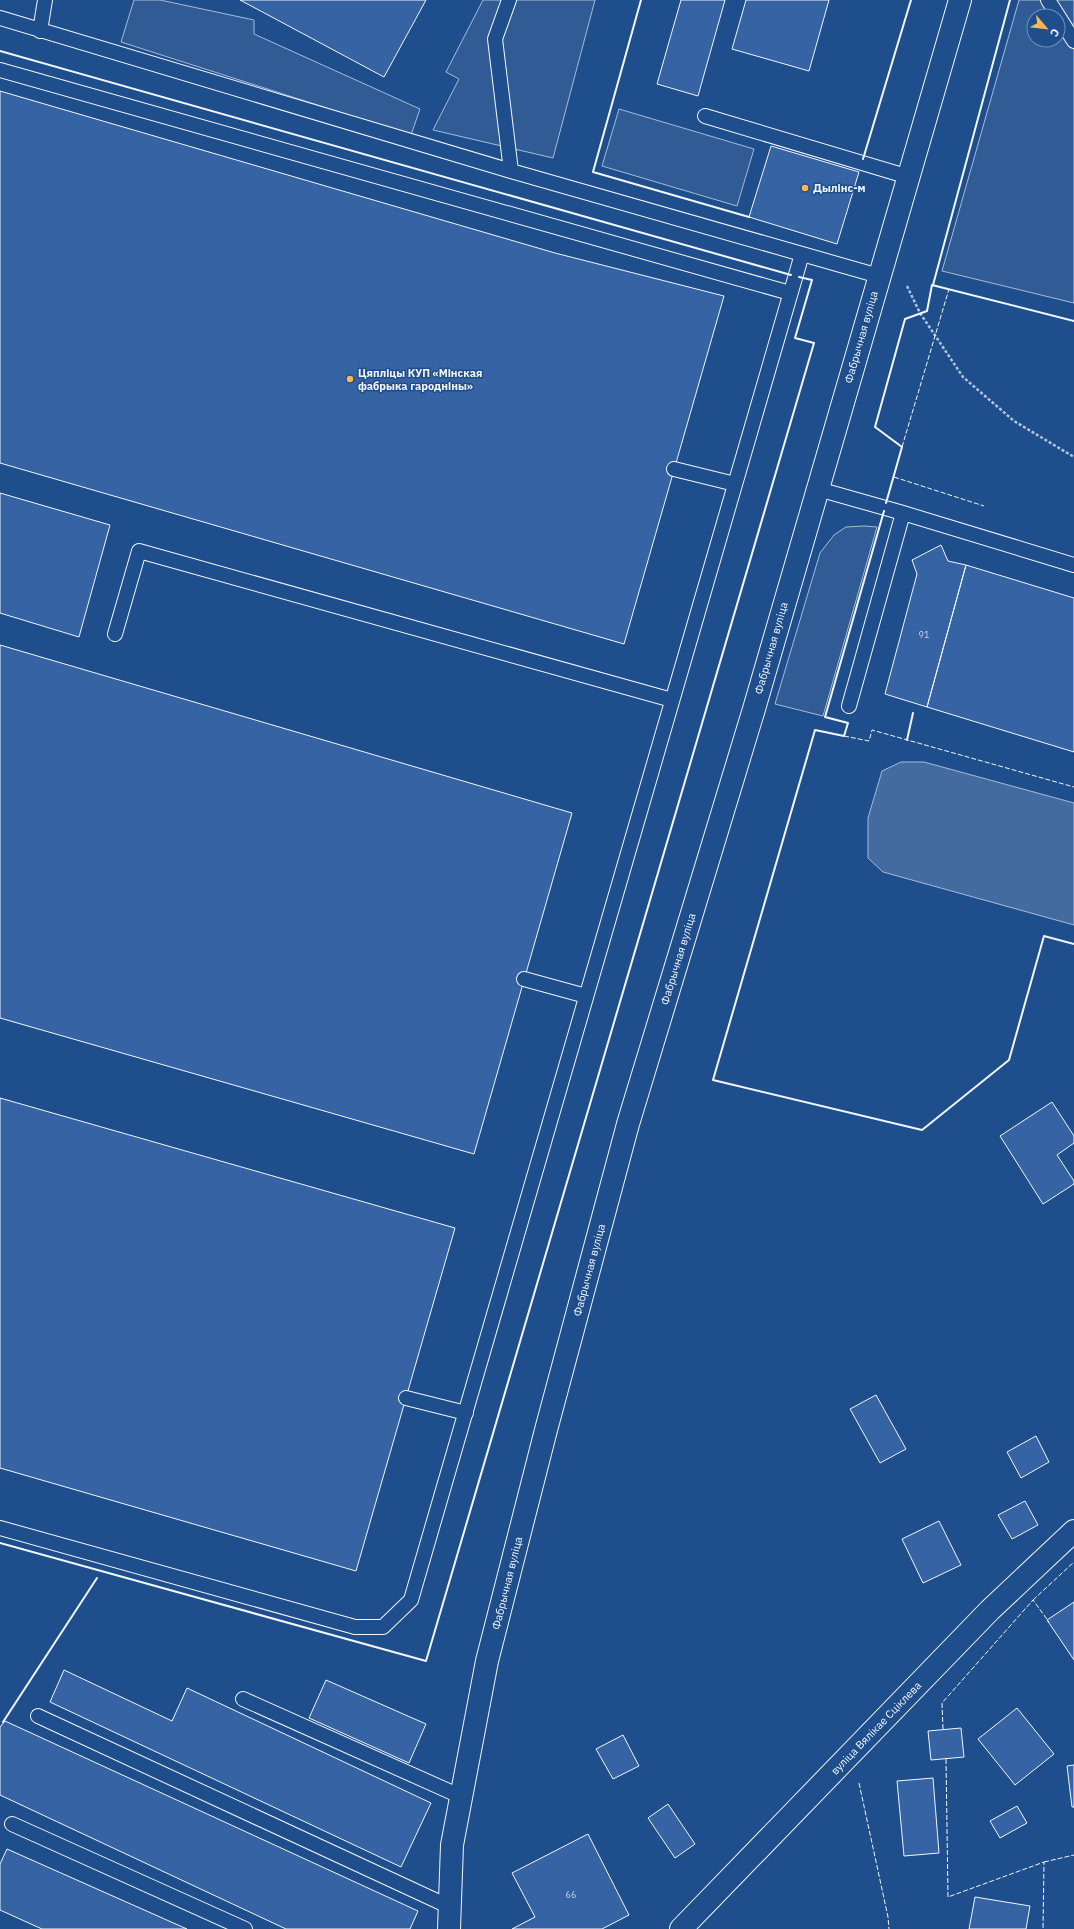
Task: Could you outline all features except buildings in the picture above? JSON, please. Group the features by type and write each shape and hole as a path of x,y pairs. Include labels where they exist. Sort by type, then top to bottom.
{"street":[{"name":"Фабрычная вуліца","path":"449,1929 452,1846 487,1661 542,1444 628,1124 818,489 960,0"},
{"name":"вуліца Вялікае Сціклева","path":"682,1929 990,1610 1074,1531"}],"lane":[{"path":"40,31 45,0"},
{"path":"508,0 495,39 511,171"},
{"path":"1048,0 1074,41"},
{"path":"0,18 511,171 879,276"},
{"path":"0,70 790,293"},
{"path":"705,116 909,177"},
{"path":"0,1528 355,1627 383,1627 411,1600 802,254"},
{"path":"674,469 735,484"},
{"path":"818,489 903,512 1074,565"},
{"path":"849,706 903,512"},
{"path":"115,634 139,551 672,700"},
{"path":"524,979 586,996"},
{"path":"406,1398 466,1413"},
{"path":"243,1699 462,1797"},
{"path":"38,1716 450,1907"},
{"path":"12,1824 245,1929"}],"path":[{"path":"888,246 920,313 963,377 1014,421 1074,457"}],"shaded area":[{"path":"134,0 160,0 254,20 254,34 420,109 411,135 121,42"},
{"path":"483,0 595,0 553,158 433,130 459,79 446,72"},
{"path":"1019,0 1074,0 1074,303 942,271"},
{"path":"619,109 754,149 737,206 602,166"},
{"path":"846,527 877,527 823,716 775,704 820,553 834,535"},
{"path":"901,762 924,762 1074,803 1074,925 883,872 868,858 868,818 882,771"}],"fence":[{"path":"902,447 949,289"},
{"path":"894,477 984,506"},
{"path":"844,736 869,741 872,730 1074,787"},
{"path":"1033,1600 1074,1562"},
{"path":"943,1729 942,1703 1033,1600 1049,1622"},
{"path":"946,1759 948,1897 1044,1862 1043,1929"},
{"path":"859,1783 888,1917 889,1929"},
{"path":"1044,1862 1074,1855"}],"wall":[{"path":"641,0 593,172 749,217"},
{"path":"863,159 911,0"},
{"path":"933,285 1010,0"},
{"path":"0,51 791,275"},
{"path":"0,1543 426,1661 814,343 795,338 812,280 799,277"},
{"path":"886,503 902,447 875,427 905,319 927,311 932,285 1074,321"},
{"path":"884,511 825,717 848,723 844,736 815,730 713,1080 922,1130 1009,1060 1044,936 1074,944"},
{"path":"907,740 913,713"},
{"path":"3,1722 97,1578"}],"place":[{"name":"Дылінс-м","path":"805,188"},
{"name":"Цяпліцы КУП «Мінская фабрыка гародніны»","path":"350,379"}]}
